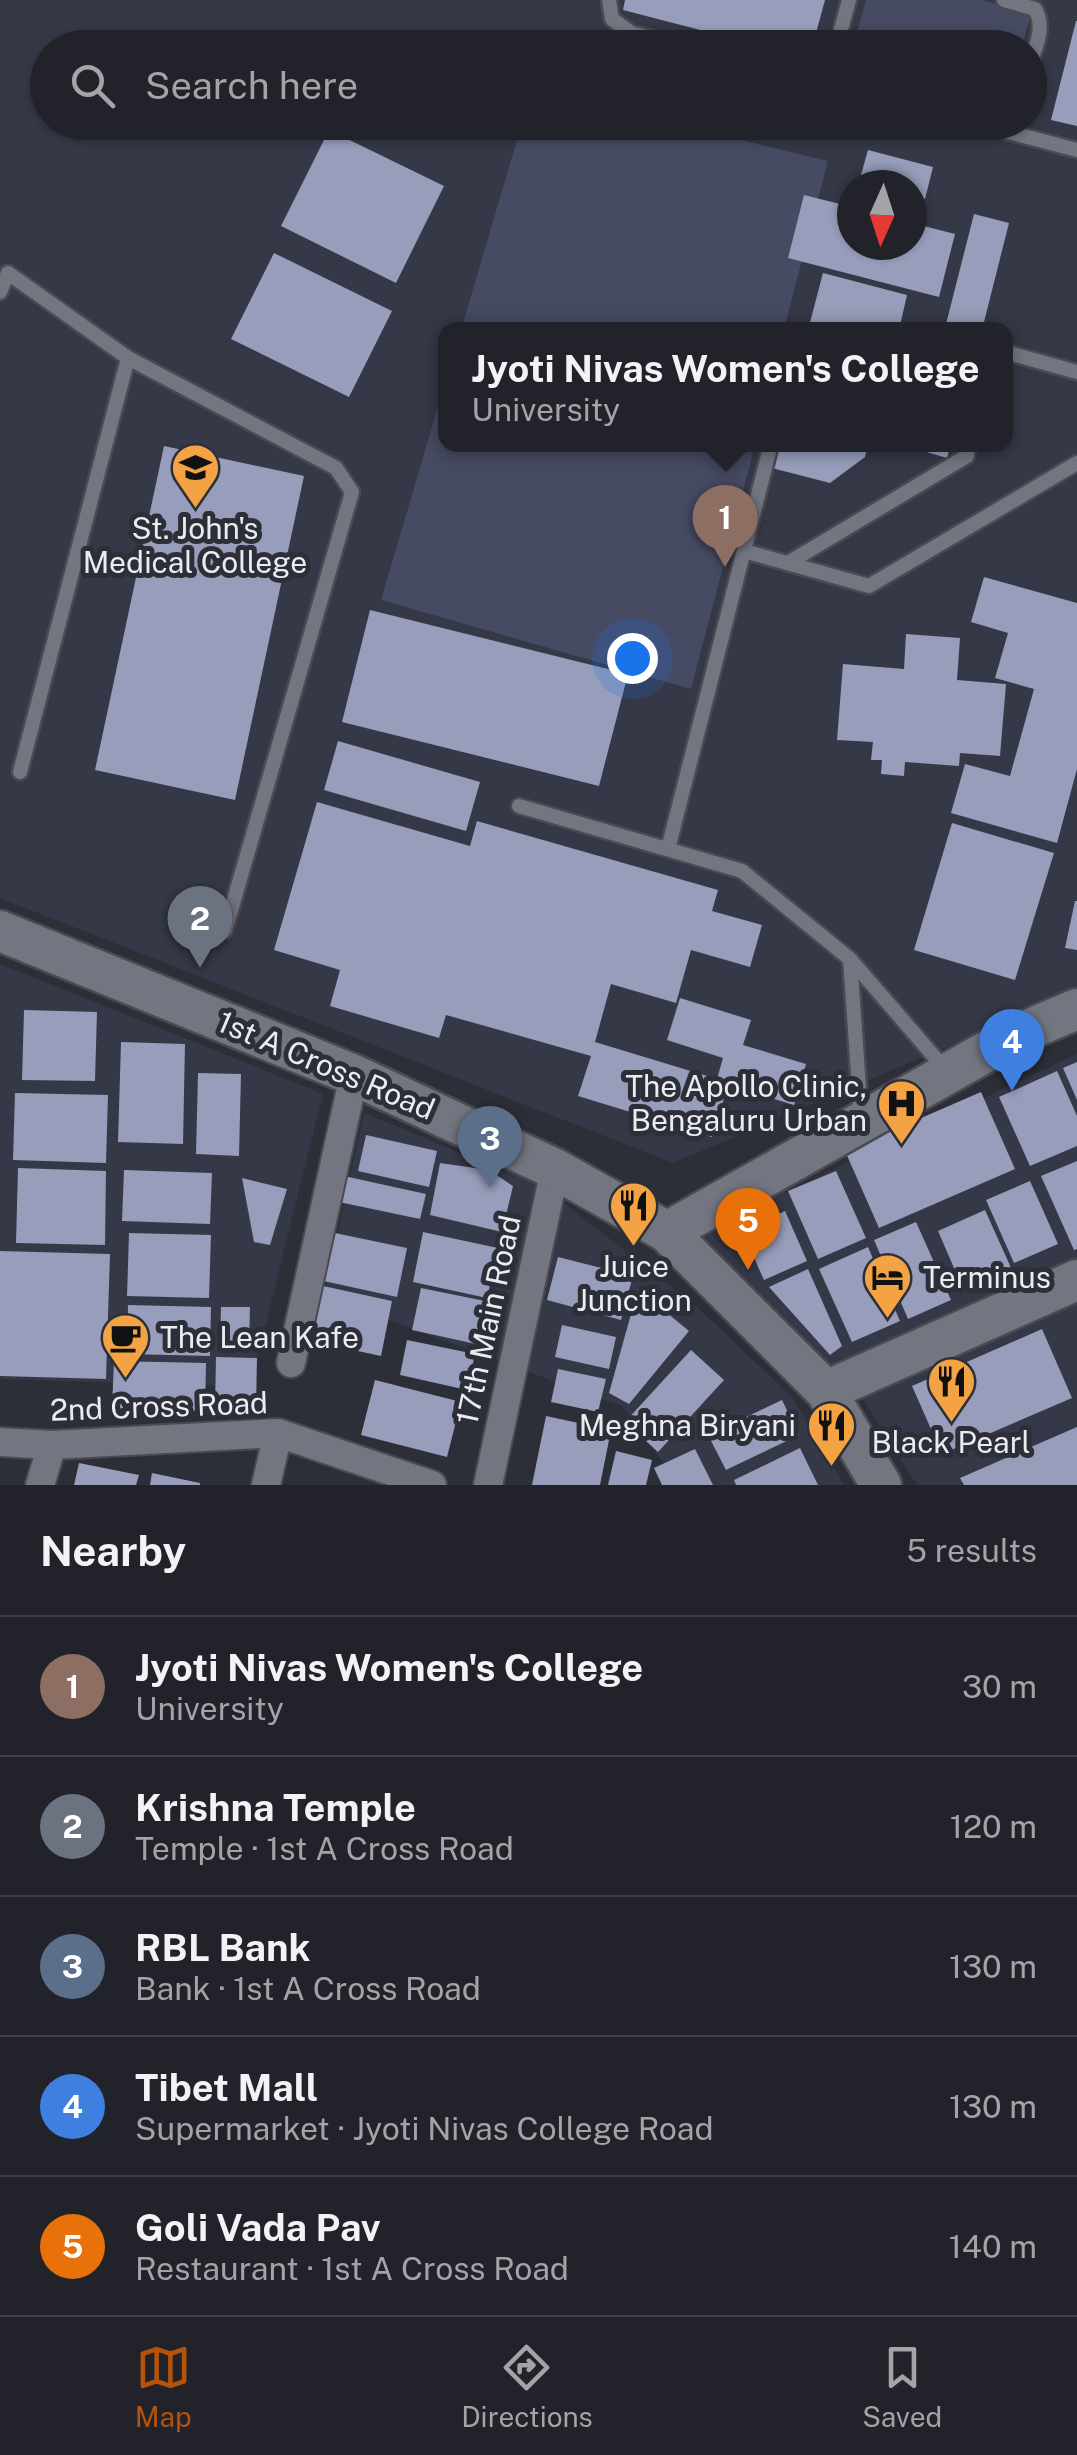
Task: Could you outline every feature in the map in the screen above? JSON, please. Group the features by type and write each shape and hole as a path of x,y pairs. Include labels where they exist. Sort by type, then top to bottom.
{"street":[{"name":"1st A Cross Road","path":"0,930 354,1075 554,1169 667,1232 826,1392 881,1485"},
{"path":"667,1232 1016,1036 1077,1008"},
{"path":"291,1364 354,1075"},
{"name":"17th Main Road","path":"488,1485 554,1169"},
{"path":"826,1392 1077,1280"},
{"path":"266,1485 278,1433"},
{"name":"2nd Cross Road","path":"0,1442 52,1445 278,1433 432,1485"},
{"path":"40,1485 52,1445"}],"lane":[{"path":"610,0 612,19 627,30"},
{"path":"841,30 849,0"},
{"path":"1004,0 1036,9 1040,30"},
{"path":"1047,140 1077,150"},
{"path":"0,292 4,272 128,358 336,468 352,492 225,931"},
{"path":"1013,354 1077,372"},
{"path":"20,772 128,358"},
{"path":"668,850 770,452"},
{"path":"788,563 967,456 967,452"},
{"path":"744,551 869,586 1077,462"},
{"path":"519,806 742,871 850,959 948,1074"},
{"path":"850,959 861,1123"}],"shaded area":[{"path":"0,0 1077,0 1077,992 673,1163 0,898"},
{"path":"866,0 983,0 1031,13 1026,30 858,30"},
{"path":"517,140 742,140 828,161 786,322 463,322"},
{"path":"438,407 438,452 753,452 691,689 381,600"},
{"path":"0,964 323,1094 250,1387 0,1379"},
{"path":"1077,1054 1077,1262 835,1369 700,1233"},
{"path":"364,1113 542,1186 697,1307 792,1397 844,1485 680,1485 623,1407 324,1296"},
{"path":"1077,1293 1077,1485 917,1485 857,1389"}],"building":[{"path":"625,0 825,0 817,30 700,30 623,10"},
{"path":"1077,21 1077,126 1051,120"},
{"path":"324,140 350,140 444,186 396,283 281,226"},
{"path":"868,150 933,167 927,191 927,170 862,170"},
{"path":"804,195 837,203 837,260 927,260 927,227 955,234 939,297 788,258"},
{"path":"974,214 1009,223 984,322 947,322"},
{"path":"274,253 392,311 349,397 231,339"},
{"path":"823,273 907,295 901,322 810,322"},
{"path":"164,446 304,476 235,800 95,770"},
{"path":"772,452 866,452 865,457 830,483 768,467"},
{"path":"926,452 949,452 947,458"},
{"path":"984,577 1077,603 1077,769 1057,843 951,813 965,764 1010,776 1034,689 995,678 1008,633 971,622"},
{"path":"370,610 628,674 599,786 342,722"},
{"path":"906,634 960,638 957,680 1006,684 1000,756 960,753 959,766 905,762 904,776 881,774 882,760 871,760 873,742 837,740 843,664 904,669"},
{"path":"338,741 480,782 466,831 324,790"},
{"path":"317,802 470,846 477,821 718,890 712,911 762,925 750,967 691,950 676,1003 611,984 595,1042 717,1079 723,1058 667,1040 680,998 751,1020 743,1045 806,1064 794,1105 728,1085 712,1137 578,1096 591,1056 446,1015 439,1038 330,1006 340,970 274,950"},
{"path":"952,823 1054,853 1015,980 914,950"},
{"path":"1077,901 1077,950 1065,948"},
{"path":"24,1010 97,1012 95,1081 22,1080"},
{"path":"121,1042 185,1044 183,1144 118,1142"},
{"path":"1077,1062 1077,1100 1063,1068"},
{"path":"1057,1071 1077,1116 1077,1146 1030,1166 999,1097"},
{"path":"198,1073 241,1074 239,1156 196,1154"},
{"path":"981,1092 1015,1169 879,1228 845,1151"},
{"path":"15,1093 108,1095 106,1163 13,1160"},
{"path":"366,1135 437,1151 429,1187 358,1171"},
{"path":"1077,1161 1077,1249 1074,1250 1041,1176"},
{"path":"440,1163 489,1170 513,1186 502,1232 430,1215"},
{"path":"18,1168 106,1171 105,1245 16,1243"},
{"path":"124,1170 212,1173 210,1224 122,1221"},
{"path":"836,1171 866,1238 818,1259 788,1191"},
{"path":"344,1176 426,1194 420,1219 339,1202"},
{"path":"242,1178 287,1189 270,1245 254,1242"},
{"path":"1030,1181 1058,1244 1014,1263 986,1200"},
{"path":"985,1210 1012,1270 964,1291 938,1231"},
{"path":"785,1211 807,1261 764,1280 742,1231"},
{"path":"916,1222 951,1300 908,1319 874,1240"},
{"path":"330,1232 407,1248 397,1297 319,1280"},
{"path":"423,1232 498,1248 487,1298 413,1282"},
{"path":"129,1233 211,1235 209,1298 127,1296"},
{"path":"868,1247 900,1321 852,1342 819,1269"},
{"path":"0,1251 110,1254 106,1379 0,1376"},
{"path":"558,1257 633,1276 621,1320 547,1300"},
{"path":"808,1269 842,1346 830,1355 769,1287"},
{"path":"314,1284 392,1301 381,1356 302,1339"},
{"path":"421,1288 485,1301 476,1344 412,1330"},
{"path":"638,1289 689,1331 629,1404 609,1393"},
{"path":"128,1305 211,1307 210,1356 127,1354"},
{"path":"221,1307 250,1307 249,1346 220,1345"},
{"path":"562,1325 616,1337 609,1369 555,1357"},
{"path":"1042,1329 1072,1398 942,1454 912,1386"},
{"path":"407,1340 475,1354 467,1390 400,1375"},
{"path":"691,1350 724,1380 658,1452 625,1422"},
{"path":"216,1357 257,1358 256,1408 215,1407"},
{"path":"114,1361 206,1363 205,1411 112,1408"},
{"path":"558,1369 606,1379 598,1412 551,1402"},
{"path":"375,1380 461,1402 447,1457 361,1435"},
{"path":"782,1400 799,1435 726,1470 708,1435"},
{"path":"546,1416 611,1430 600,1485 532,1485"},
{"path":"1077,1427 1077,1485 964,1485 960,1478"},
{"path":"800,1448 818,1485 736,1485 734,1480"},
{"path":"695,1449 713,1485 662,1485 654,1468"},
{"path":"616,1451 652,1460 646,1485 608,1485"},
{"path":"79,1463 139,1475 136,1485 74,1485"},
{"path":"152,1473 200,1483 200,1485 150,1485"}],"place":[{"name":"St. John's Medical College","path":"195,510"},
{"name":"Jyoti Nivas Women's College","path":"725,567"},
{"name":"Krishna Temple","path":"200,968"},
{"name":"Tibet Mall","path":"1012,1091"},
{"name":"The Apollo Clinic, Bengaluru Urban","path":"902,1146"},
{"name":"RBL Bank","path":"490,1188"},
{"name":"Juice Junction","path":"634,1248"},
{"name":"Goli Vada Pav","path":"748,1270"},
{"name":"Terminus","path":"888,1320"},
{"name":"The Lean Kafe","path":"125,1380"},
{"name":"Black Pearl","path":"951,1424"},
{"name":"Meghna Biryani","path":"831,1468"}]}
